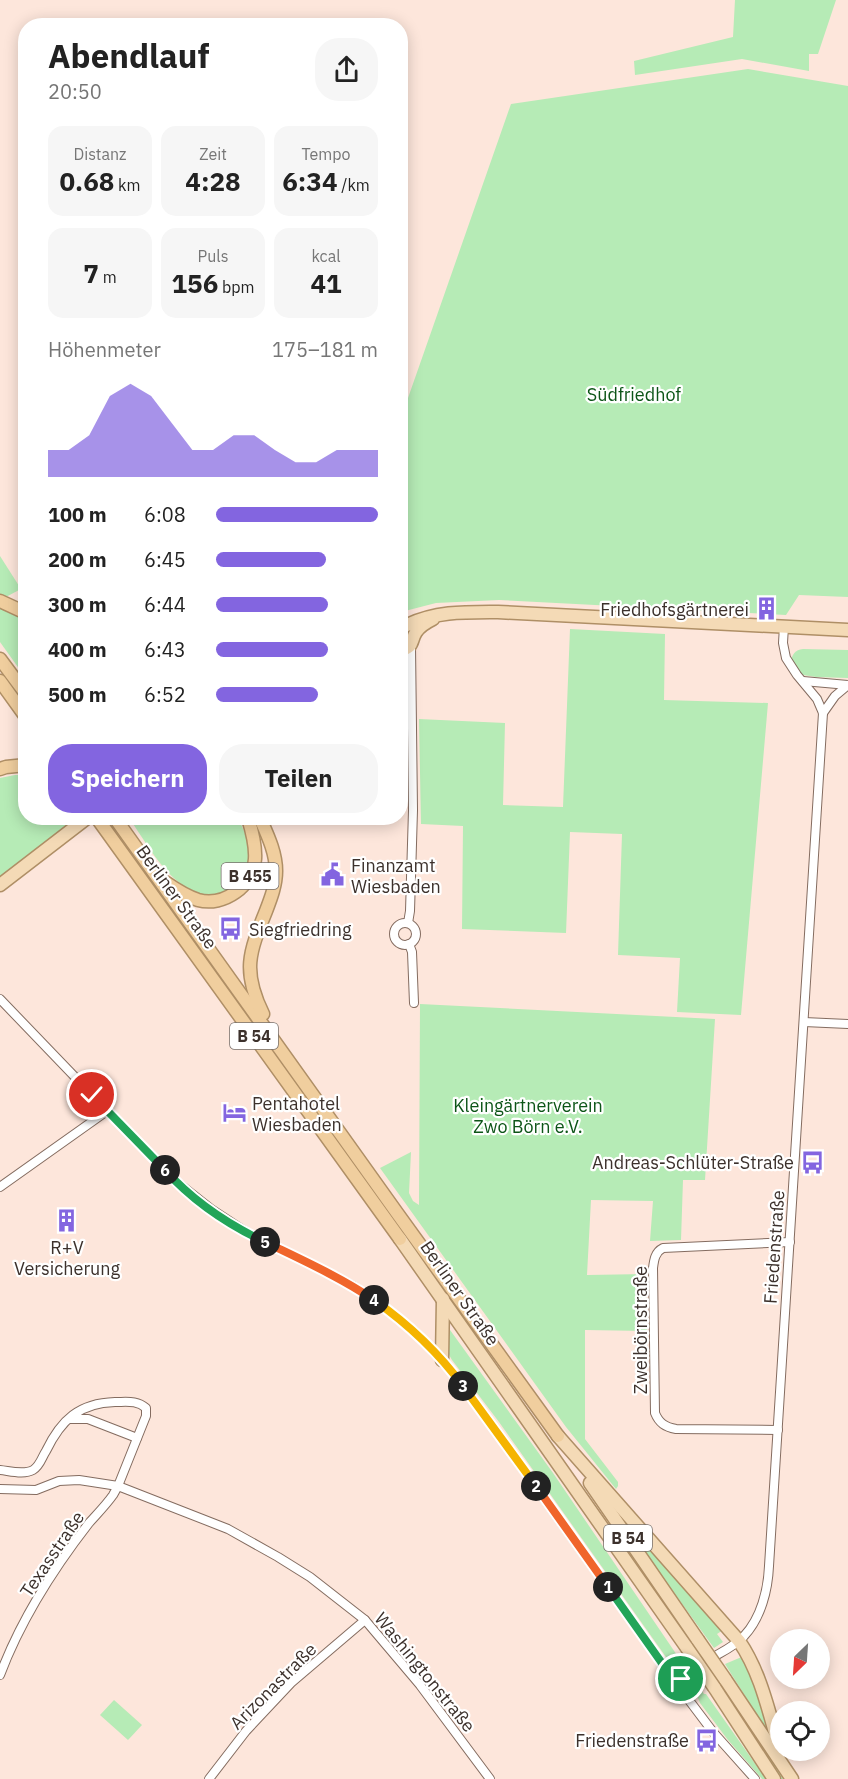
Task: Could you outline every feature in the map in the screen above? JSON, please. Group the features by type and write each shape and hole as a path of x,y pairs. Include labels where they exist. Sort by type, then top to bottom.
{"highway":[{"path":"0,601 18,609"},
{"path":"0,659 18,683"},
{"path":"0,681 18,706"},
{"path":"0,769 18,766"},
{"name":"Berliner Straße","path":"103,825 400,1239"},
{"name":"B 455","path":"120,825 156,876 180,892 200,901 214,901 230,896 244,885 253,868 255,846 250,825"},
{"path":"263,825 274,854 275,881 253,944 249,967 250,982 255,999 278,1044"},
{"name":"B 54","path":"156,876 278,1044"},
{"name":"Berliner Straße","path":"278,1044 409,1232 558,1436"}],"main road":[{"path":"408,636 422,618 464,612 507,612 848,630"},
{"path":"0,885 78,825"},
{"name":"Berliner Straße","path":"400,1239 687,1648 774,1779"},
{"path":"442,1360 443,1299"},
{"path":"558,1436 739,1641 758,1675 770,1716"},
{"name":"Berliner Straße","path":"558,1436 789,1773"}],"street":[{"path":"784,627 783,647 790,667 817,699 823,713"},
{"path":"408,650 412,675 413,810 408,923"},
{"path":"408,664 412,675"},
{"path":"803,681 848,685"},
{"path":"823,713 835,696 848,685"},
{"name":"Friedenstraße","path":"717,1655 739,1641 752,1624 765,1594 769,1572 823,713"},
{"path":"408,923 398,925 393,934 399,943 409,944"},
{"path":"408,923 414,928 416,935 409,944"},
{"path":"409,944 412,952 414,1003"},
{"path":"0,999 173,1179 211,1209 249,1234 353,1286 415,1332 442,1360 476,1402 676,1683 713,1732 755,1779"},
{"path":"804,1022 848,1024"},
{"path":"0,1187 107,1111"},
{"name":"Zweibörnstraße","path":"778,1430 676,1429 665,1426 657,1419 653,1268 656,1256 663,1248 790,1242"},
{"path":"0,1470 26,1472 36,1467 57,1430 75,1413 95,1405 138,1402 147,1412 118,1486"},
{"path":"65,1420 88,1419 137,1438"},
{"name":"Washingtonstraße","path":"0,1489 36,1490 59,1481 79,1480 118,1486 228,1529 279,1557 310,1577 365,1620 420,1685 490,1779"},
{"name":"Texasstraße","path":"0,1675 41,1593 68,1552 118,1486"},
{"name":"Arizonastraße","path":"209,1779 246,1731 291,1683 365,1620"},
{"path":"676,1683 691,1673"}],"green space":[{"path":"735,0 836,0 818,54 809,54 809,71 742,59 635,75 634,61 733,37"},
{"name":"Südfriedhof","path":"748,69 848,86 848,597 799,595 786,615 499,600 436,603 408,610 408,398 511,104"},
{"path":"0,556 18,584 18,591 0,598"},
{"path":"0,606 18,615 18,667 0,642"},
{"path":"570,629 665,634 664,700 768,703 741,1015 677,1012 680,958 618,955 622,834 570,832 566,933 462,929 463,826 421,824 419,719 505,723 503,805 563,807"},
{"path":"803,649 848,650 848,678 803,675 791,662 794,653"},
{"path":"18,775 18,825 72,825 0,879 0,778"},
{"path":"134,825 241,825 249,853 244,873 231,888 223,893 203,895 182,885 164,868"},
{"name":"Kleingärtnerverein Zwo Börn e.V.","path":"420,1004 715,1019 705,1180 683,1180 681,1240 650,1241 653,1201 591,1200 587,1275 646,1274 647,1331 585,1330 585,1439 618,1482 616,1489 566,1427 380,1168 411,1152 409,1193 413,1201 419,1205"},
{"path":"445,1323 553,1473 681,1661 672,1661 666,1657 499,1422 452,1360 448,1353"},
{"path":"609,1503 723,1630 717,1634 723,1642 714,1648"},
{"path":"744,1656 750,1667 770,1736 725,1664"},
{"path":"718,1678 769,1753 770,1760 766,1753 715,1680"},
{"path":"698,1686 766,1779 762,1779 728,1740 700,1703 696,1693"},
{"path":"114,1700 142,1725 128,1740 100,1715"},
{"path":"771,1761 774,1761 784,1779 781,1779"}],"place":[{"name":"Friedhofsgärtnerei","path":"767,609"},
{"name":"Finanzamt Wiesbaden","path":"333,875"},
{"name":"Siegfriedring","path":"231,929"},
{"name":"Pentahotel Wiesbaden","path":"234,1113"},
{"name":"Andreas-Schlüter-Straße","path":"812,1162"},
{"name":"R+V Versicherung","path":"67,1221"},
{"name":"Friedenstraße","path":"707,1740"}],"route":[{"path":"92,1095 173,1179 211,1209 249,1234 353,1286 396,1315 415,1332 458,1378 476,1402 676,1683 681,1679"}]}
